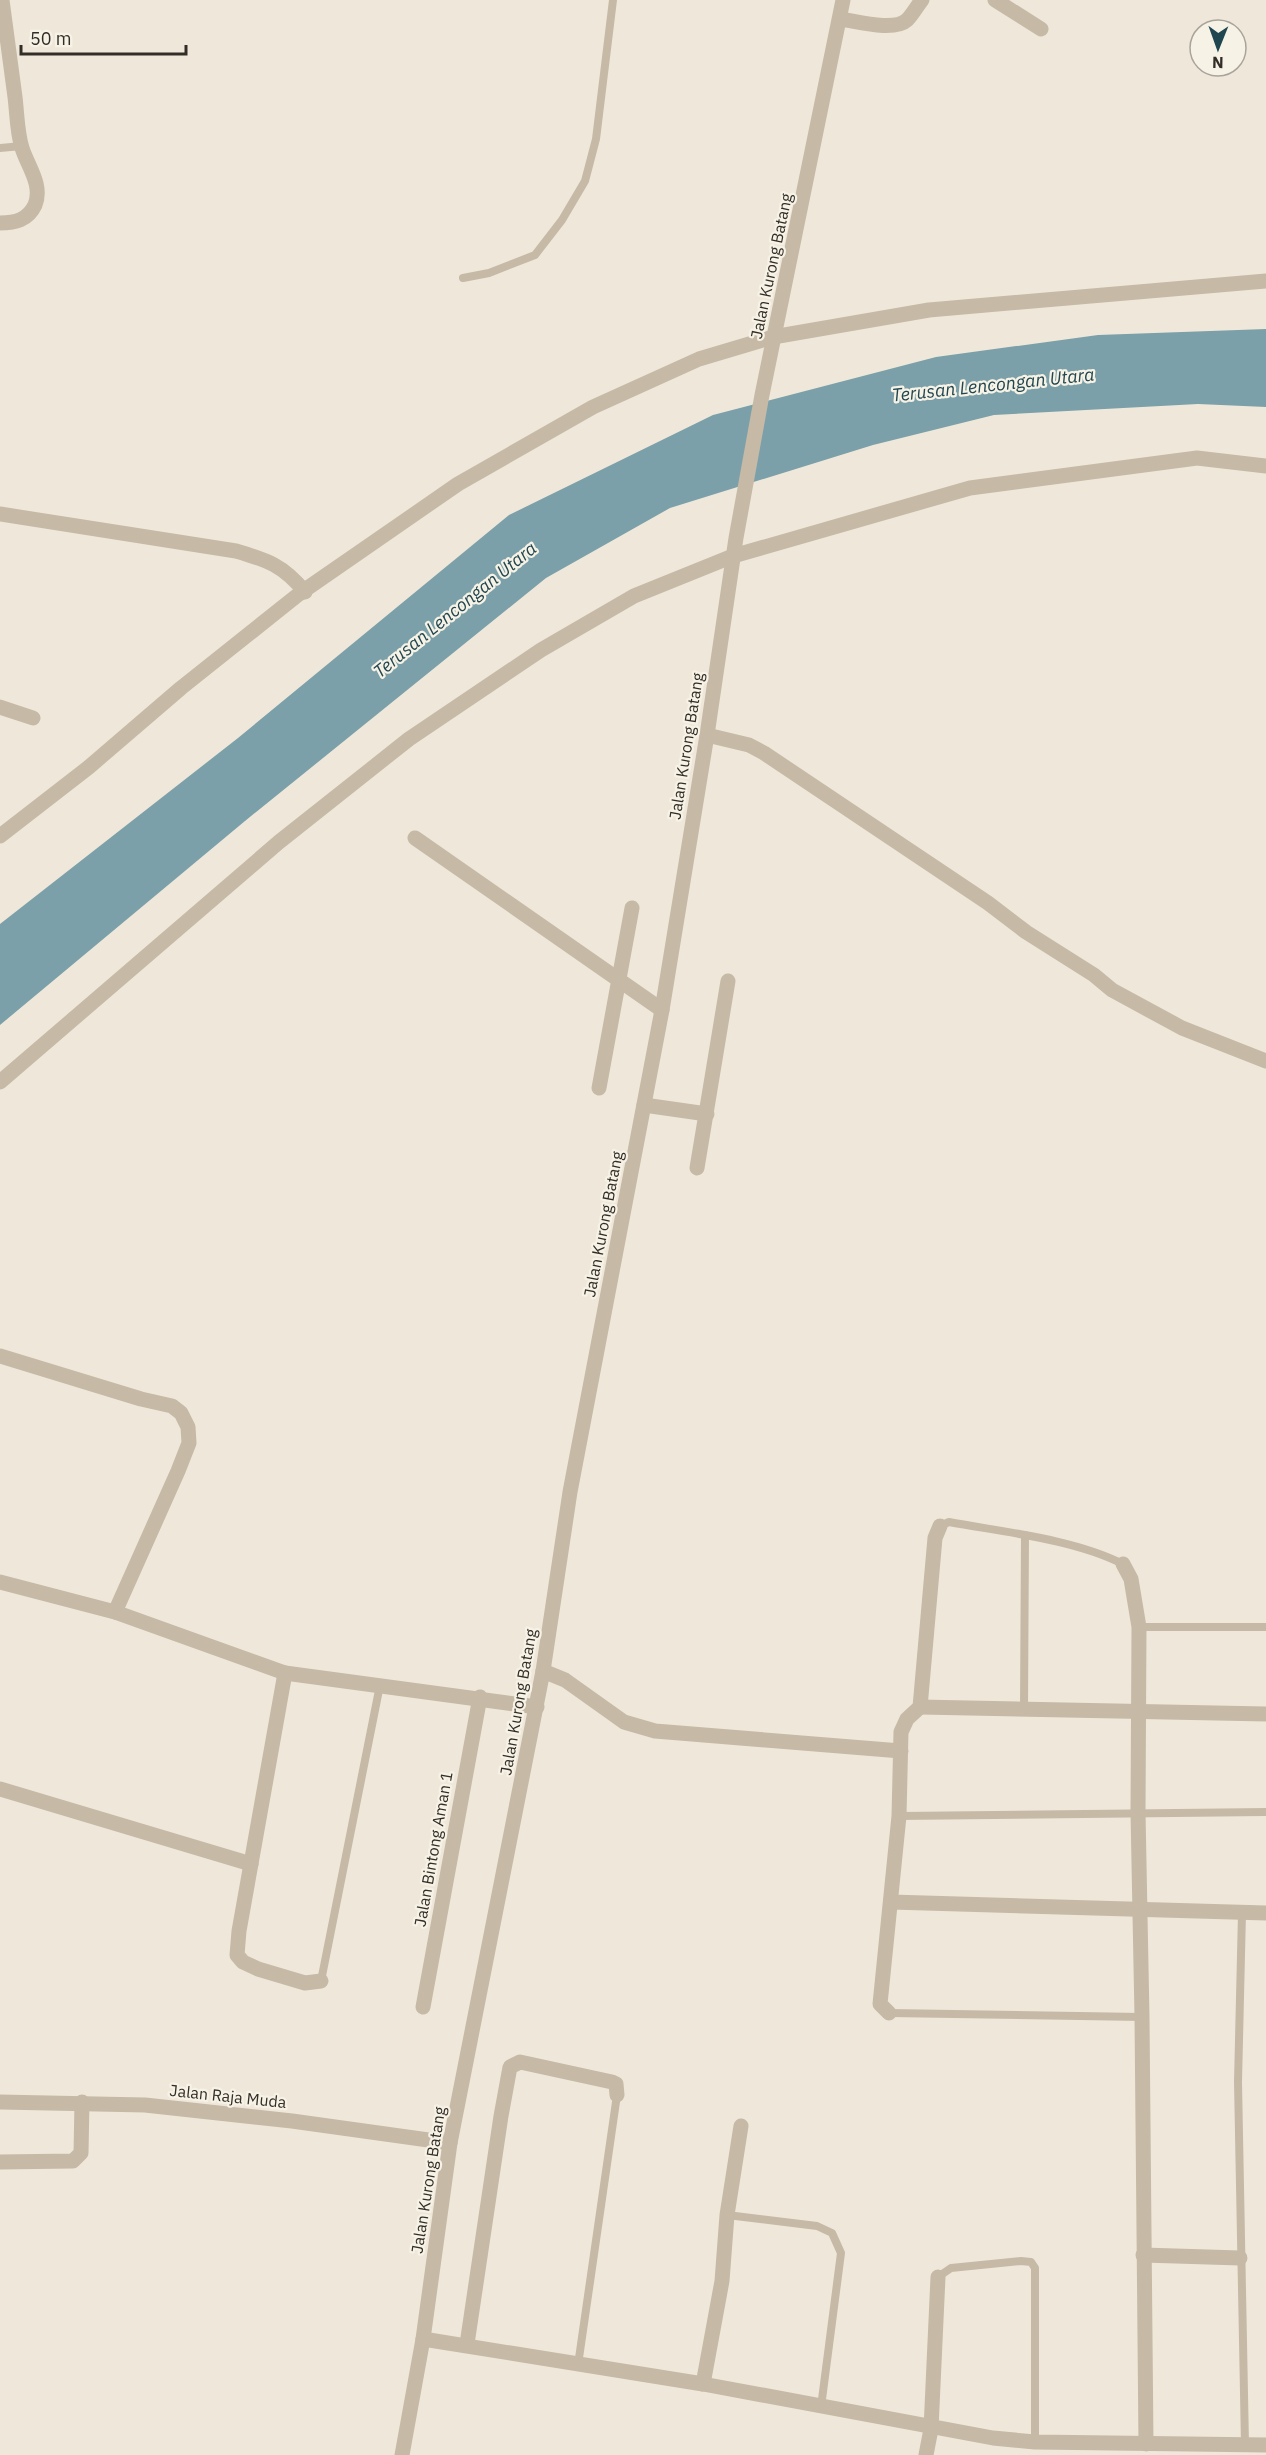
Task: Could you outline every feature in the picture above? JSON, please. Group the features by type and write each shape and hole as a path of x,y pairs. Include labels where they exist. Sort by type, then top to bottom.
{"street":[{"path":"0,223 12,223 23,219 30,213 36,204 37,182 22,146 6,71 2,0"},
{"name":"Jalan Kurong Batang","path":"402,2455 423,2339 450,2143 537,1707 570,1492 662,1010 707,735 736,538 773,337 843,0"},
{"path":"840,19 899,25 908,19 922,0"},
{"path":"995,0 1041,29"},
{"path":"0,836 89,767 181,688 304,592 458,484 593,407 699,359 773,337 929,309 1266,280"},
{"path":"0,1082 279,842 409,739 541,650 634,596 734,556 970,488 1197,458 1266,466"},
{"path":"0,514 236,551 271,561 292,576 304,592"},
{"path":"0,707 33,718"},
{"path":"707,735 749,745 764,753 988,903 1066,959 1094,975 1112,990 1182,1028 1266,1061"},
{"path":"415,838 662,1010"},
{"path":"599,1088 632,908"},
{"path":"697,1168 728,981"},
{"path":"644,1105 707,1114"},
{"path":"0,1356 141,1400 172,1406 181,1413 188,1427 189,1443 178,1471 115,1612"},
{"path":"889,2013 880,2004 898,1816 902,1732 908,1719 920,1707 935,1538 940,1526"},
{"path":"1123,1564 1131,1579 1139,1627 1138,1812 1146,2444"},
{"path":"0,1582 115,1612 285,1673 537,1707"},
{"path":"543,1671 565,1680 624,1722 656,1731 901,1751"},
{"path":"285,1673 239,1931 237,1955 243,1962 258,1969 305,1983 321,1981"},
{"name":"Jalan Bintong Aman 1","path":"423,2007 480,1698"},
{"path":"920,1707 1266,1714"},
{"path":"0,1789 251,1864"},
{"path":"891,1902 1266,1913"},
{"path":"467,2344 510,2067 520,2062 612,2082 616,2084 617,2095"},
{"name":"Jalan Raja Muda","path":"0,2102 145,2105 292,2121 450,2143"},
{"path":"0,2162 73,2161 81,2153 82,2102"},
{"path":"703,2384 722,2281 728,2215 741,2126"},
{"path":"1143,2255 1240,2258"},
{"path":"926,2455 931,2428 938,2277"},
{"path":"423,2339 467,2344 578,2365 703,2384 993,2438 1035,2442 1266,2445"}],"lane":[{"path":"463,278 489,273 535,255 562,220 585,181 596,139 613,0"},
{"path":"0,148 22,146"},
{"path":"940,1526 949,1522 1025,1535 1098,1553 1123,1564"},
{"path":"1024,1708 1025,1535"},
{"path":"1139,1627 1266,1627"},
{"path":"321,1981 380,1685"},
{"path":"898,1816 1266,1812"},
{"path":"1242,1913 1238,2082 1245,2445"},
{"path":"889,2013 1142,2017"},
{"path":"578,2365 617,2095"},
{"path":"728,2215 817,2226 832,2233 841,2253 821,2407"},
{"path":"938,2277 951,2268 986,2264 1021,2261 1031,2262 1035,2268 1035,2442"}],"water":[{"name":"Terusan Lencongan Utara","path":"1266,329 1266,407 1198,404 994,415 873,445 670,508 546,578 245,821 0,1025 0,924 238,738 509,515 713,415 936,357 1098,335"}]}
